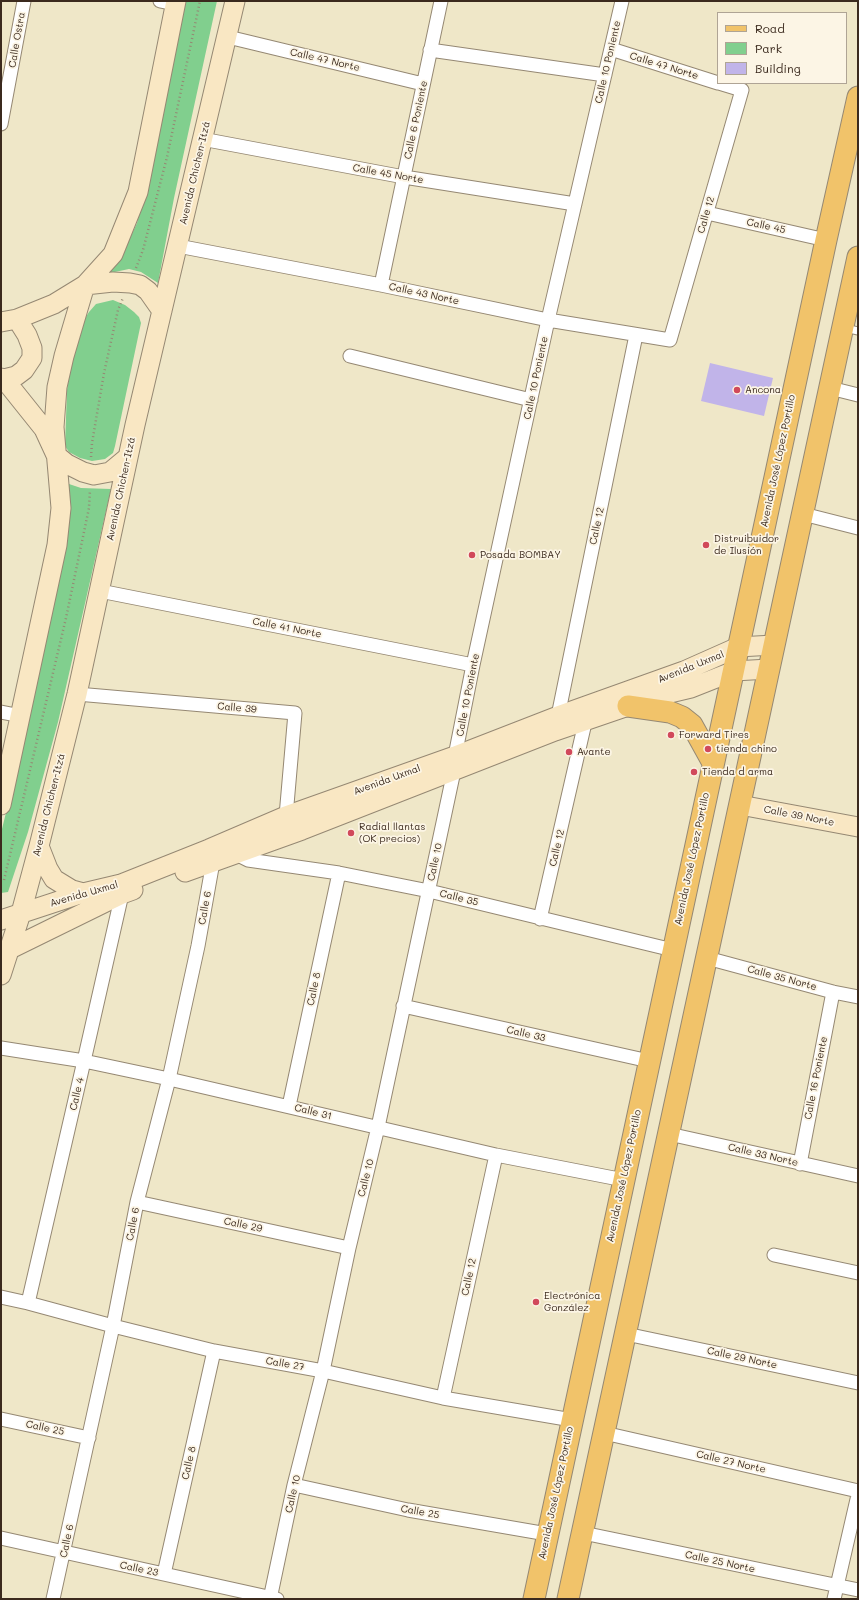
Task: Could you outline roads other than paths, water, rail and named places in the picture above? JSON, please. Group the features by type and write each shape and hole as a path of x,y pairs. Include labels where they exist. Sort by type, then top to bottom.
{"main road":[{"name":"Avenida Chichen-Itzá","path":"1,975 5,952 21,913 77,694 128,457 202,139 228,37 235,1"},
{"path":"2,378 16,376 24,370 32,358 30,341 9,320 54,304 86,285 113,254 138,192 170,2"},
{"name":"Avenida José López Portillo","path":"534,1599 738,647 826,240 857,105"},
{"path":"568,1599 830,388 850,329 857,266"},
{"path":"86,285 113,282 140,285 148,291 162,311"},
{"path":"1,805 57,544 61,508 54,427 57,387 64,356 86,285"},
{"path":"2,378 44,429 56,455 67,464 94,475 110,472 128,457"},
{"name":"Avenida Uxmal","path":"5,952 121,889 235,846 286,816 555,731 639,686 684,671 738,647 774,645"},
{"name":"Avenida Uxmal","path":"235,846 302,830 558,716 587,714 628,706 691,688 734,671 769,668"},
{"path":"628,706 670,712 682,717 692,725 713,763"},
{"name":"Calle 39 Norte","path":"740,805 858,827"},
{"path":"39,846 48,869 54,879 72,890 82,893"},
{"name":"Avenida Uxmal","path":"1,920 82,893 121,889"}],"street":[{"name":"Calle Ostra","path":"1,124 6,78 24,1"},
{"name":"Calle 6 Poniente","path":"381,285 441,1"},
{"name":"Calle 10 Poniente","path":"455,763 473,665 548,320 622,1"},
{"name":"Calle 47 Norte","path":"228,37 423,84"},
{"name":"Calle 47 Norte","path":"611,49 717,82"},
{"path":"430,50 605,75"},
{"name":"Calle 47 Norte","path":"722,84 742,90"},
{"name":"Calle 12","path":"670,340 742,90"},
{"name":"Calle 45 Norte","path":"202,139 404,177 575,204"},
{"name":"Calle 45","path":"707,213 826,240"},
{"name":"Calle 43 Norte","path":"178,246 381,285 548,320 670,340"},
{"name":"Calle 12","path":"558,716 636,335"},
{"path":"350,356 531,400"},
{"path":"830,388 858,395"},
{"path":"803,514 858,528"},
{"name":"Calle 41 Norte","path":"100,591 473,665"},
{"name":"Calle 39","path":"77,694 295,713 286,816"},
{"path":"1,712 20,716"},
{"name":"Calle 12","path":"540,919 587,714"},
{"name":"Calle 10","path":"272,1598 294,1485 323,1371 349,1248 378,1127 455,763"},
{"name":"Calle 35","path":"235,846 241,857 248,860 339,873 429,891 673,950"},
{"name":"Calle 6","path":"53,1599 113,1326 138,1202 169,1079 198,946 211,856"},
{"name":"Calle 8","path":"289,1106 339,873"},
{"name":"Calle 4","path":"28,1303 84,1061 121,889"},
{"name":"Calle 35 Norte","path":"707,958 833,992 858,997"},
{"name":"Calle 16 Poniente","path":"800,1164 833,992"},
{"name":"Calle 33","path":"403,1006 649,1061"},
{"name":"Calle 31","path":"1,1048 84,1061 169,1079 496,1155 624,1180"},
{"name":"Calle 33 Norte","path":"669,1134 858,1176"},
{"name":"Calle 12","path":"443,1398 496,1155"},
{"name":"Calle 29","path":"138,1202 349,1248"},
{"path":"774,1255 858,1273"},
{"name":"Calle 27","path":"1,1297 214,1351 323,1371 443,1398 572,1420"},
{"name":"Calle 29 Norte","path":"626,1334 858,1382"},
{"name":"Calle 8","path":"164,1574 214,1351"},
{"name":"Calle 25","path":"1,1419 89,1438"},
{"name":"Calle 27 Norte","path":"604,1433 858,1491"},
{"name":"Calle 25","path":"294,1485 408,1510 548,1534"},
{"path":"834,1599 858,1495"},
{"name":"Calle 25 Norte","path":"583,1533 858,1590"},
{"name":"Calle 23","path":"1,1538 272,1598"}],"place":[{"name":"Ancona","path":"737,390"},
{"name":"Distruibuidor de Ilusión","path":"706,545"},
{"name":"Posada BOMBAY","path":"472,555"},
{"name":"Forward Tires","path":"671,735"},
{"name":"tienda chino","path":"708,749"},
{"name":"Avante","path":"569,752"},
{"name":"Tienda d arma","path":"694,772"},
{"name":"Radial llantas (OK precios)","path":"351,833"},
{"name":"Electrónica González","path":"536,1302"}]}
